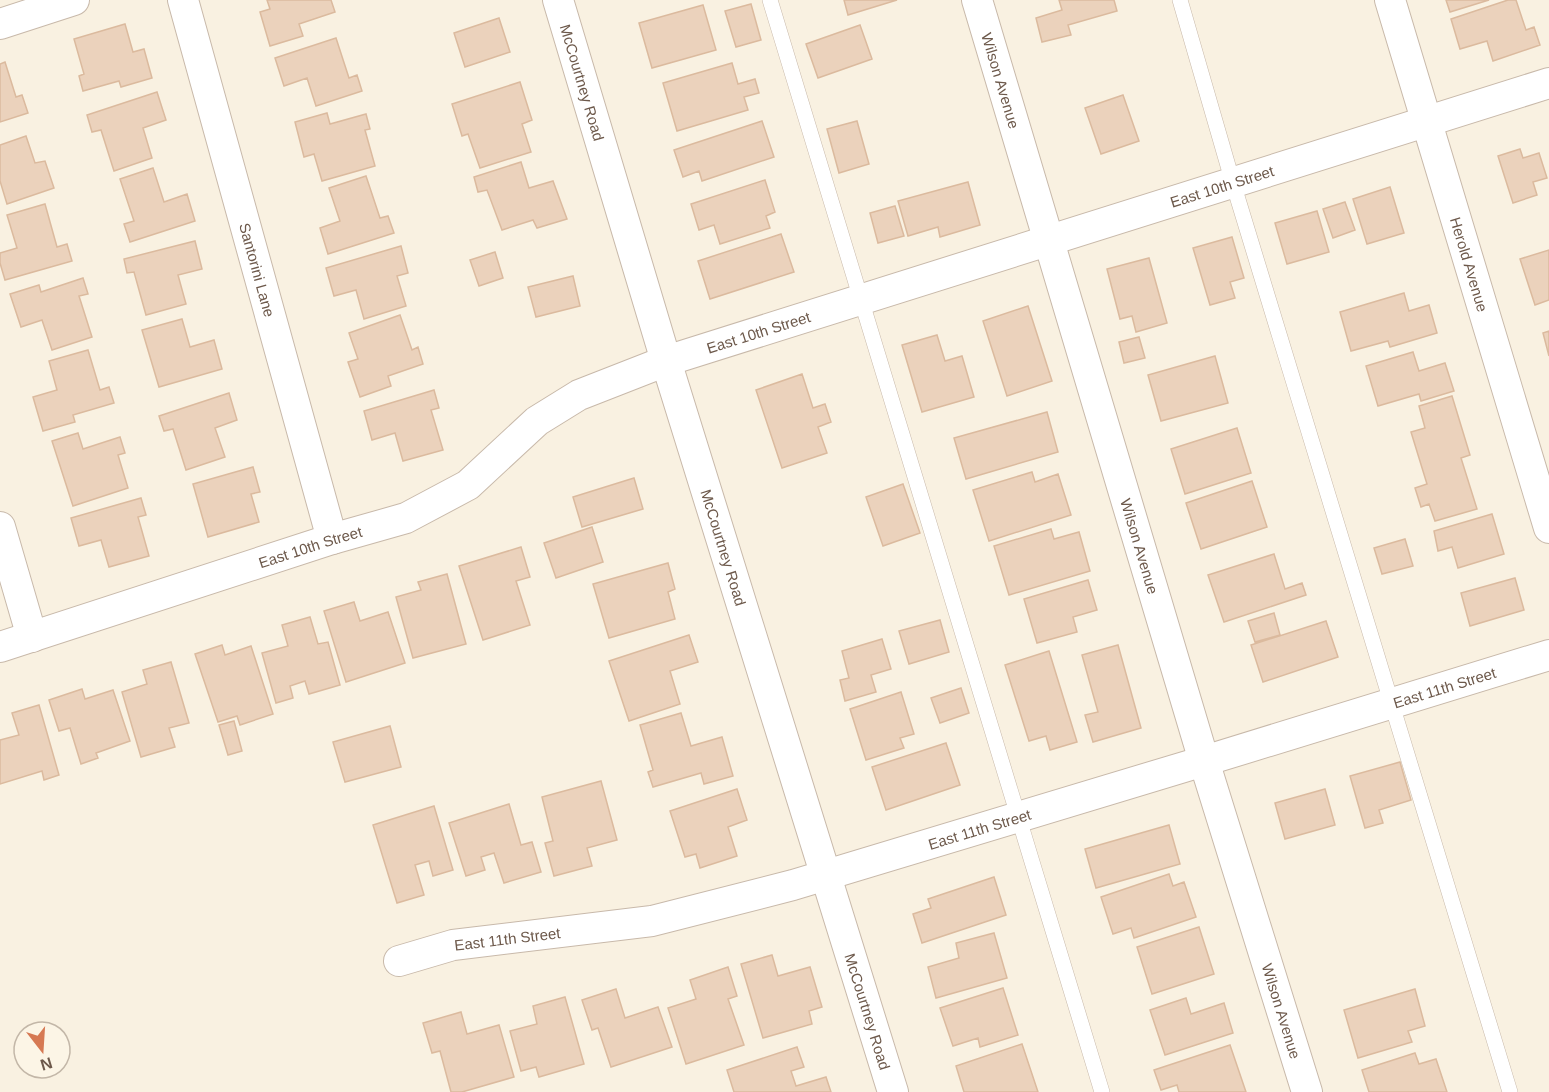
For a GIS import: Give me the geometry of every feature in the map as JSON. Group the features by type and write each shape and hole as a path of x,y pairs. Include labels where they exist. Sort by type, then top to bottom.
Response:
{"street":[{"path":"0,24 74,0"},
{"name":"Santorini Lane","path":"183,0 332,539"},
{"name":"McCourtney Road","path":"558,0 666,361 893,1092"},
{"name":"Wilson Avenue","path":"977,0 1204,761 1307,1092"},
{"name":"Herold Avenue","path":"1390,0 1549,528"},
{"name":"East 10th Street","path":"0,647 332,539 406,518 468,485 537,422 579,395 666,361 1549,83"},
{"path":"0,527 32,637"},
{"name":"East 11th Street","path":"399,961 453,945 652,921 781,888 1204,761 1549,654"}],"lane":[{"path":"770,0 1102,1092"},
{"path":"1180,0 1233,183 1510,1092"}],"building":[{"path":"267,0 331,0 335,12 299,24 303,36 270,46 260,12 270,9"},
{"path":"844,0 897,0 848,15"},
{"path":"1059,0 1114,0 1117,11 1068,25 1071,35 1042,42 1036,18 1062,10"},
{"path":"1446,0 1489,0 1450,12"},
{"path":"1508,0 1516,0 1526,30 1534,27 1540,45 1493,61 1487,41 1460,49 1451,19"},
{"path":"751,4 761,40 736,47 725,11"},
{"path":"703,5 716,50 652,68 639,23"},
{"path":"499,18 510,52 465,67 454,33"},
{"path":"125,24 133,52 144,49 152,78 121,87 119,81 83,91 79,76 84,74 74,39"},
{"path":"860,25 872,59 818,78 806,44"},
{"path":"336,38 349,78 357,75 362,91 316,106 307,78 284,86 275,58"},
{"path":"5,62 16,97 22,95 28,113 0,122 0,64"},
{"path":"732,63 738,84 755,79 759,93 744,97 748,110 677,131 663,83"},
{"path":"520,82 532,120 522,124 531,152 480,168 468,134 462,136 452,104"},
{"path":"157,92 166,120 143,128 152,158 114,171 101,130 92,132 87,115"},
{"path":"1123,95 1139,141 1101,154 1085,108"},
{"path":"327,113 330,124 366,114 370,129 365,130 375,166 322,181 314,154 304,157 295,122"},
{"path":"762,121 774,157 702,181 699,171 683,177 674,150"},
{"path":"857,121 869,164 839,173 827,129"},
{"path":"26,136 35,163 45,161 54,188 7,204 0,181 0,145"},
{"path":"1520,149 1523,158 1539,153 1547,178 1533,182 1537,195 1513,203 1498,156"},
{"path":"521,162 529,188 553,181 567,219 537,228 533,220 502,230 487,190 478,192 474,177"},
{"path":"153,168 164,202 187,194 195,221 130,242 124,224 134,221 120,179"},
{"path":"366,176 380,218 388,216 394,233 328,254 320,228 340,221 329,188"},
{"path":"765,180 775,212 766,216 770,228 720,244 714,225 699,230 691,204"},
{"path":"968,182 980,225 940,237 938,227 908,236 898,201"},
{"path":"1390,187 1404,233 1367,244 1353,199"},
{"path":"1345,202 1355,230 1333,238 1323,209"},
{"path":"45,204 57,247 67,244 72,261 5,280 0,263 0,253 17,248 7,215"},
{"path":"895,206 904,236 878,243 870,213"},
{"path":"1317,211 1329,252 1287,264 1275,223"},
{"path":"781,234 794,272 710,299 698,261"},
{"path":"1232,237 1244,278 1230,282 1235,298 1210,305 1193,248"},
{"path":"195,241 202,269 178,275 186,304 146,315 134,272 127,273 124,259"},
{"path":"401,246 408,273 397,276 406,306 364,319 356,290 334,296 326,268"},
{"path":"1549,250 1549,300 1535,305 1520,259"},
{"path":"495,252 503,278 479,286 470,260"},
{"path":"1149,258 1167,323 1136,332 1132,316 1120,319 1107,269"},
{"path":"573,276 580,306 536,317 528,287"},
{"path":"83,278 88,294 79,296 92,337 52,350 42,320 21,327 10,294 39,285 41,292"},
{"path":"1404,293 1409,311 1429,305 1437,333 1390,347 1388,341 1351,351 1340,312"},
{"path":"1028,306 1052,381 1007,396 983,321"},
{"path":"400,315 412,350 418,347 423,364 388,376 391,386 360,397 348,362 358,359 349,333"},
{"path":"182,319 190,347 214,340 222,369 159,387 142,330"},
{"path":"1549,331 1549,356 1543,333"},
{"path":"937,335 945,361 962,356 974,397 922,412 902,345"},
{"path":"1139,337 1145,358 1124,363 1119,342"},
{"path":"88,350 100,390 109,387 114,403 73,415 75,422 43,431 33,397 57,390 49,361"},
{"path":"1413,352 1419,371 1445,363 1454,391 1421,401 1419,394 1378,406 1366,366"},
{"path":"1215,356 1228,403 1161,421 1148,375"},
{"path":"802,374 813,408 825,404 831,422 818,427 827,453 782,468 756,390"},
{"path":"434,390 439,408 431,410 443,450 403,461 395,433 372,440 364,411"},
{"path":"229,393 237,420 215,428 225,457 186,470 173,429 164,431 159,416"},
{"path":"1452,396 1470,455 1461,458 1477,509 1435,521 1429,504 1421,507 1415,488 1427,484 1411,432 1425,428 1419,406"},
{"path":"1047,412 1058,452 966,479 954,438"},
{"path":"1237,428 1251,473 1185,494 1171,449"},
{"path":"78,433 83,449 120,437 125,453 118,455 128,488 73,506 52,441"},
{"path":"253,467 260,492 251,494 259,522 208,537 193,484"},
{"path":"1032,472 1035,482 1058,474 1071,515 989,541 973,490"},
{"path":"634,478 643,509 582,527 573,497"},
{"path":"1252,481 1267,527 1201,549 1186,503"},
{"path":"903,484 920,533 883,546 866,497"},
{"path":"141,498 146,515 138,517 149,556 109,567 101,540 79,546 71,518"},
{"path":"1492,514 1504,554 1458,568 1452,547 1438,551 1434,531"},
{"path":"592,527 603,562 556,578 544,543"},
{"path":"1051,529 1054,539 1079,532 1090,571 1009,595 994,546"},
{"path":"1405,539 1413,566 1382,574 1374,548"},
{"path":"521,547 530,577 516,581 530,625 483,640 459,566"},
{"path":"1274,554 1285,589 1302,583 1306,595 1224,622 1208,575"},
{"path":"668,563 675,589 668,592 675,619 609,638 593,584"},
{"path":"447,574 466,644 413,658 396,597 421,590 418,582"},
{"path":"1515,578 1524,610 1470,626 1461,593"},
{"path":"1088,580 1097,610 1073,617 1077,632 1037,643 1024,599"},
{"path":"354,602 360,621 388,612 405,663 346,682 324,611"},
{"path":"1274,613 1280,635 1255,642 1248,621"},
{"path":"310,617 318,644 328,642 340,685 309,694 305,681 290,686 293,698 276,703 262,653 288,646 282,625"},
{"path":"940,620 949,652 909,664 899,631"},
{"path":"1326,621 1338,657 1263,682 1251,645"},
{"path":"689,635 698,662 670,671 680,704 629,721 609,661"},
{"path":"882,639 891,669 871,675 876,692 845,701 840,680 849,678 842,651"},
{"path":"222,645 225,655 251,646 273,714 240,725 237,716 218,722 195,654"},
{"path":"1118,645 1141,728 1093,742 1085,715 1098,712 1082,655"},
{"path":"1049,651 1077,742 1050,750 1046,736 1029,741 1005,665"},
{"path":"171,662 189,723 169,728 175,747 141,757 122,692 147,684 143,670"},
{"path":"961,688 969,713 940,723 931,698"},
{"path":"82,689 85,699 113,690 130,741 96,753 98,758 81,764 70,728 59,731 49,700"},
{"path":"901,692 914,734 900,738 904,748 866,760 850,709"},
{"path":"39,705 59,775 44,780 42,771 0,784 0,740 19,735 12,713"},
{"path":"681,713 691,746 722,737 733,776 704,784 701,773 653,787 648,772 653,770 640,725"},
{"path":"234,721 242,751 228,755 219,725"},
{"path":"390,726 401,767 345,782 333,742"},
{"path":"946,743 960,785 886,810 872,767"},
{"path":"1400,762 1411,800 1379,810 1383,823 1365,828 1350,776"},
{"path":"601,781 617,840 587,848 592,866 554,876 545,843 553,841 542,797"},
{"path":"737,789 747,820 728,827 737,856 700,868 696,854 685,857 670,811"},
{"path":"1325,789 1335,825 1285,839 1275,803"},
{"path":"509,804 521,845 532,842 541,872 504,883 494,853 481,857 485,870 466,876 449,823"},
{"path":"434,806 453,870 433,876 429,861 415,865 424,895 397,903 373,825"},
{"path":"1169,825 1180,864 1096,888 1085,849"},
{"path":"1169,874 1173,886 1184,882 1196,917 1134,938 1131,928 1113,934 1101,897"},
{"path":"994,877 1006,915 922,943 913,914 931,908 928,899"},
{"path":"1199,927 1214,974 1152,994 1137,947"},
{"path":"994,933 1007,978 936,998 928,967 959,958 956,943"},
{"path":"772,955 778,976 810,967 822,1007 809,1011 812,1024 763,1038 741,964"},
{"path":"728,967 737,996 728,999 744,1045 686,1064 668,1008 696,999 690,980"},
{"path":"1003,988 1018,1035 980,1047 978,1038 953,1046 940,1008"},
{"path":"616,989 625,1018 658,1007 672,1047 611,1067 598,1028 592,1030 582,1000"},
{"path":"1415,989 1425,1026 1408,1031 1412,1042 1358,1058 1344,1010"},
{"path":"565,997 584,1064 539,1077 536,1067 521,1071 510,1031 537,1024 533,1006"},
{"path":"1186,998 1191,1014 1224,1003 1233,1033 1165,1055 1150,1010"},
{"path":"461,1012 467,1034 499,1025 514,1077 462,1092 451,1092 440,1051 432,1053 423,1023"},
{"path":"1022,1044 1038,1092 964,1092 956,1066"},
{"path":"1230,1045 1246,1092 1179,1092 1177,1085 1161,1090 1154,1070"},
{"path":"797,1047 804,1067 791,1071 796,1086 826,1077 831,1092 734,1092 727,1070"},
{"path":"1415,1053 1419,1064 1436,1059 1447,1092 1369,1092 1362,1070"}]}
